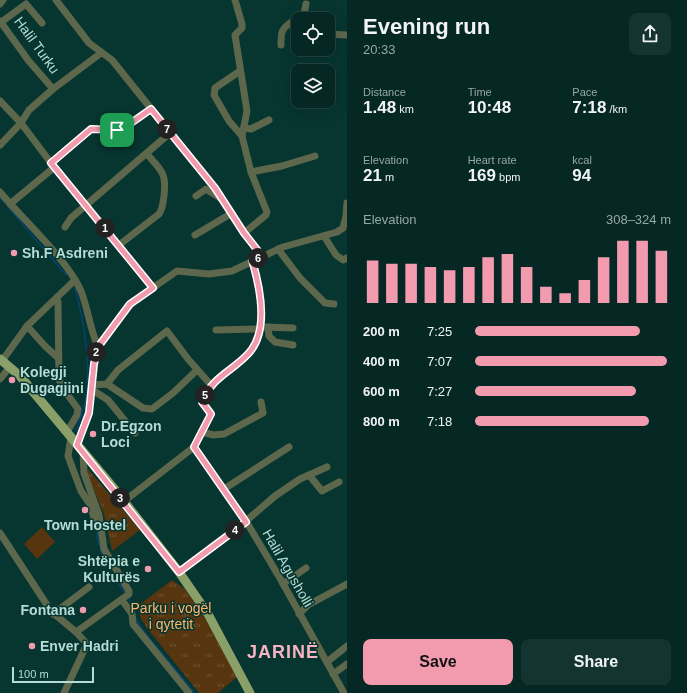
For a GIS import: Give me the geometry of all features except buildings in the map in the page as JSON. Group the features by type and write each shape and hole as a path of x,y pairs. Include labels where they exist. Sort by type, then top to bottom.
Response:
{"main road":[{"path":"1,360 20,376 179,572 208,614 250,693"}],"street":[{"path":"0,4 3,0"},
{"path":"56,0 89,43 112,60 222,198 244,233 262,256"},
{"path":"235,0 242,24 242,28 235,35 247,111 242,136"},
{"name":"Halil Turku","path":"42,23 26,4 0,22 28,60 54,89"},
{"path":"305,12 306,4"},
{"path":"281,45 283,31 291,23"},
{"path":"335,34 347,35"},
{"path":"0,145 21,123 29,110 101,53"},
{"path":"240,71 215,88 213,91 230,121 242,136 251,172 267,212 266,215 244,233"},
{"path":"0,101 21,123 51,167 86,205 153,288"},
{"path":"10,204 91,129 117,130 124,128 151,109"},
{"path":"244,128 251,129 269,120"},
{"path":"65,227 71,218 170,134"},
{"path":"119,245 160,214 163,209 166,180 164,174 147,154"},
{"path":"251,172 282,166 315,156"},
{"path":"196,196 206,189 222,198"},
{"path":"0,192 49,246 75,280 81,292 98,347"},
{"path":"96,526 91,506 81,491 68,456 89,413 94,364 98,347 130,304 177,271 209,274 232,271 252,260 278,249 324,236 343,228 347,216 347,202"},
{"path":"195,235 232,213"},
{"path":"324,236 336,255 343,260 347,258"},
{"path":"278,249 300,278 325,304 334,304"},
{"path":"123,502 194,447 211,414 202,402 211,385 249,353 256,341 259,328 262,296 252,260"},
{"path":"1,360 27,326 75,280"},
{"path":"58,302 59,379 62,387 78,409 74,442 98,515 104,549 129,591 125,597 76,632"},
{"path":"27,326 57,357"},
{"path":"268,327 269,336 274,342 293,345"},
{"path":"216,330 268,327 293,328"},
{"path":"92,387 107,384 118,370 167,331 211,385"},
{"path":"0,379 10,367"},
{"path":"107,384 143,408 152,409 173,393 198,370"},
{"path":"92,387 108,400 135,433"},
{"path":"202,432 224,434 263,413 261,402"},
{"name":"Halil Agusholli","path":"194,447 246,522 283,584 344,693"},
{"path":"224,489 289,447"},
{"path":"179,572 246,522 275,496 309,475 327,467"},
{"path":"309,475 322,491 338,482"},
{"path":"0,533 47,605"},
{"path":"283,584 306,568"},
{"path":"299,614 308,605 347,584"},
{"path":"64,693 87,644 76,632 53,613 89,587"},
{"path":"125,597 132,614 133,624 189,693"},
{"path":"326,662 347,646"},
{"path":"333,674 347,664"}],"green space":[{"path":"88,469 140,530 112,551 104,514 88,475"},
{"path":"42,527 55,542 37,559 24,544"},
{"name":"Parku i vogël i qytetit","path":"172,580 185,589 206,620 237,677 218,693 199,693 147,628 140,617 139,605"}],"waterway":[{"path":"0,198 4,202"},
{"path":"8,207 66,275"},
{"path":"75,288 84,331 88,379 87,394 76,431"},
{"path":"97,528 97,537 102,555 112,574 126,594"},
{"path":"128,597 134,608 135,614"},
{"path":"135,617 144,632 195,693"}],"place":[{"name":"Sh.F Asdreni","path":"14,253"},
{"name":"Kolegji Dugagjini","path":"12,380"},
{"name":"Dr.Egzon Loci","path":"93,434"},
{"name":"Town Hostel","path":"85,510"},
{"name":"Shtëpia e Kulturës","path":"148,569"},
{"name":"Fontana","path":"83,610"},
{"name":"Enver Hadri","path":"32,646"}],"district":[{"name":"JARINË","path":"283,652"}],"route":[{"path":"151,109 215,188 244,233 262,256 252,260 262,296 262,315 256,341 249,353 213,383 207,392 202,402 211,414 194,447 246,522 179,572 123,502 116,491 77,445 89,413 94,364 98,347 130,304 153,288 51,163 91,129 103,128 117,130 124,128 151,109"}]}
